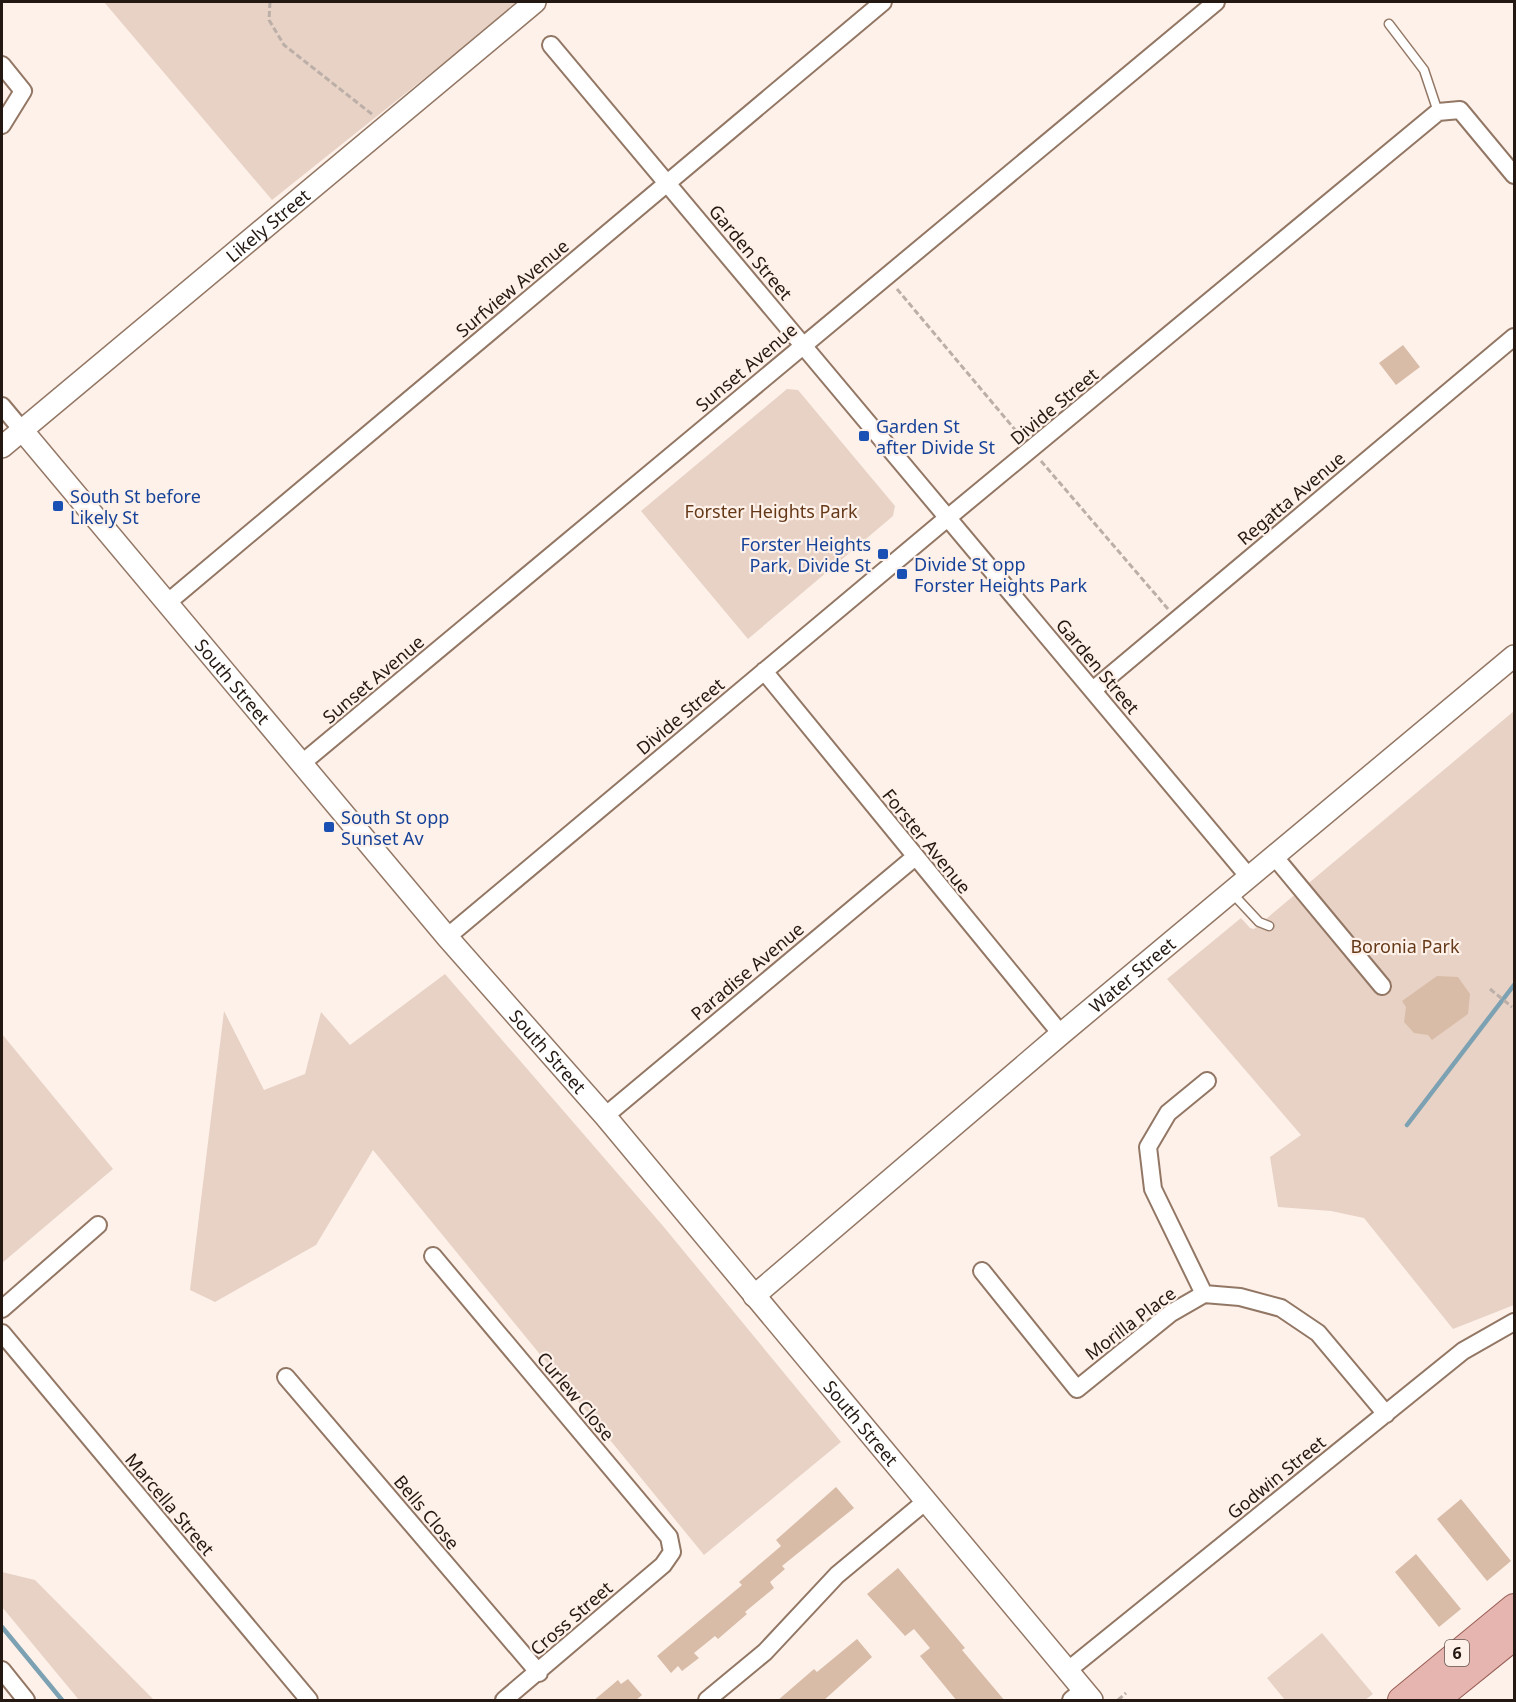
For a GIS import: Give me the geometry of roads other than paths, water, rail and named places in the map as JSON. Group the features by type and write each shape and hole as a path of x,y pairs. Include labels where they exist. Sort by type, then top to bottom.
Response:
{"main road":[{"name":"6","path":"1401,1701 1515,1607"},
{"name":"6","path":"1436,1701 1515,1637"}],"street":[{"name":"Likely Street","path":"2,447 535,2"},
{"name":"Surfview Avenue","path":"167,603 883,2"},
{"name":"Sunset Avenue","path":"302,764 1216,2"},
{"name":"Garden Street","path":"551,45 1249,877"},
{"path":"2,65 23,91 2,125"},
{"path":"1438,112 1460,110 1515,175"},
{"name":"Divide Street","path":"447,937 1438,112"},
{"name":"Regatta Avenue","path":"1093,690 1515,337"},
{"name":"South Street","path":"2,406 447,937 604,1116 1067,1671 1082,1697"},
{"name":"Water Street","path":"754,1296 1060,1034 1515,656"},
{"name":"Forster Avenue","path":"764,671 1060,1034"},
{"path":"1274,856 1382,987"},
{"name":"Paradise Avenue","path":"604,1116 915,857"},
{"path":"1204,1294 1153,1189 1148,1147 1168,1113 1207,1081"},
{"path":"2,1309 98,1225"},
{"name":"Curlew Close","path":"433,1256 669,1537 672,1552 663,1565"},
{"name":"Morilla Place","path":"982,1271 1077,1389 1171,1313 1204,1294 1240,1297 1281,1308 1318,1334 1386,1414"},
{"name":"Godwin Street","path":"1067,1671 1463,1350 1515,1322"},
{"name":"Marcella Street","path":"2,1333 309,1701"},
{"name":"Bells Close","path":"286,1377 539,1672"},
{"path":"706,1701 765,1652 837,1575 926,1501"},
{"name":"Cross Street","path":"504,1701 663,1565"},
{"path":"2,1670 26,1701"}],"lane":[{"path":"1389,24 1424,70 1438,112"},
{"path":"1231,892 1259,922 1269,926"}],"waterway":[{"path":"1407,1125 1514,985"},
{"path":"2,1627 62,1700"}],"place":[{"name":"Garden St after Divide St","path":"864,436"},
{"name":"South St before Likely St","path":"58,506"},
{"name":"Forster Heights Park, Divide St","path":"883,554"},
{"name":"Divide St opp Forster Heights Park","path":"902,574"},
{"name":"South St opp Sunset Av","path":"329,827"}],"park label":[{"name":"Forster Heights Park","path":"771,511"},
{"name":"Boronia Park","path":"1405,946"}]}
